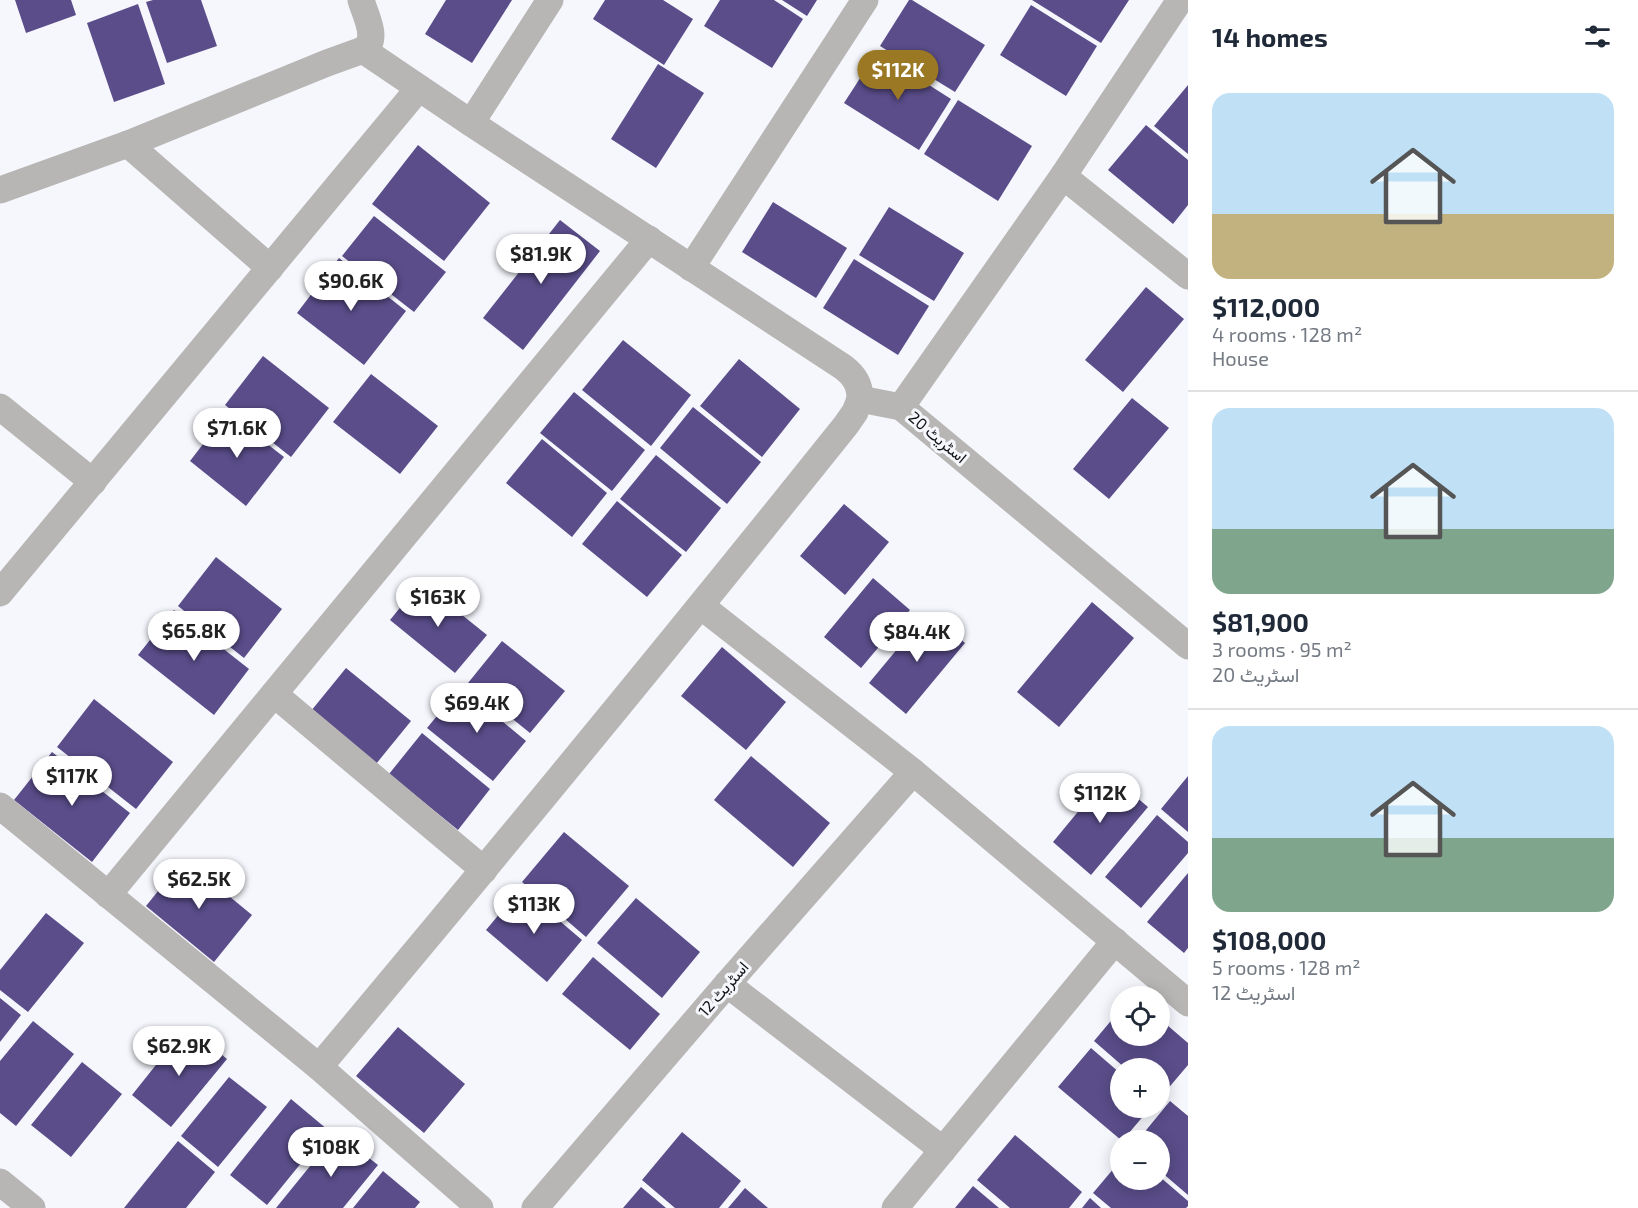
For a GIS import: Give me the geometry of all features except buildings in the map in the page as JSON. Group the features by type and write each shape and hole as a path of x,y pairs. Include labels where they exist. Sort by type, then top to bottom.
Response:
{"street":[{"path":"0,190 128,144 363,50 368,47 372,36 360,0"},
{"path":"471,123 550,0"},
{"path":"691,268 865,0"},
{"path":"901,407 1064,176 1180,0"},
{"path":"319,1066 701,606 846,425 860,399 857,381 851,373 363,50"},
{"path":"0,593 419,88"},
{"path":"128,144 270,268"},
{"path":"1064,176 1188,276"},
{"path":"108,895 649,239"},
{"name":"اسٹریٹ 20","path":"860,399 901,407 1188,646"},
{"path":"0,407 93,482"},
{"path":"701,606 913,772 1188,1003"},
{"path":"274,694 484,870"},
{"name":"اسٹریٹ 12","path":"535,1208 913,772"},
{"path":"0,806 319,1066 480,1208"},
{"path":"895,1208 1115,941"},
{"path":"727,984 943,1150"},
{"path":"0,1182 32,1208"}]}
